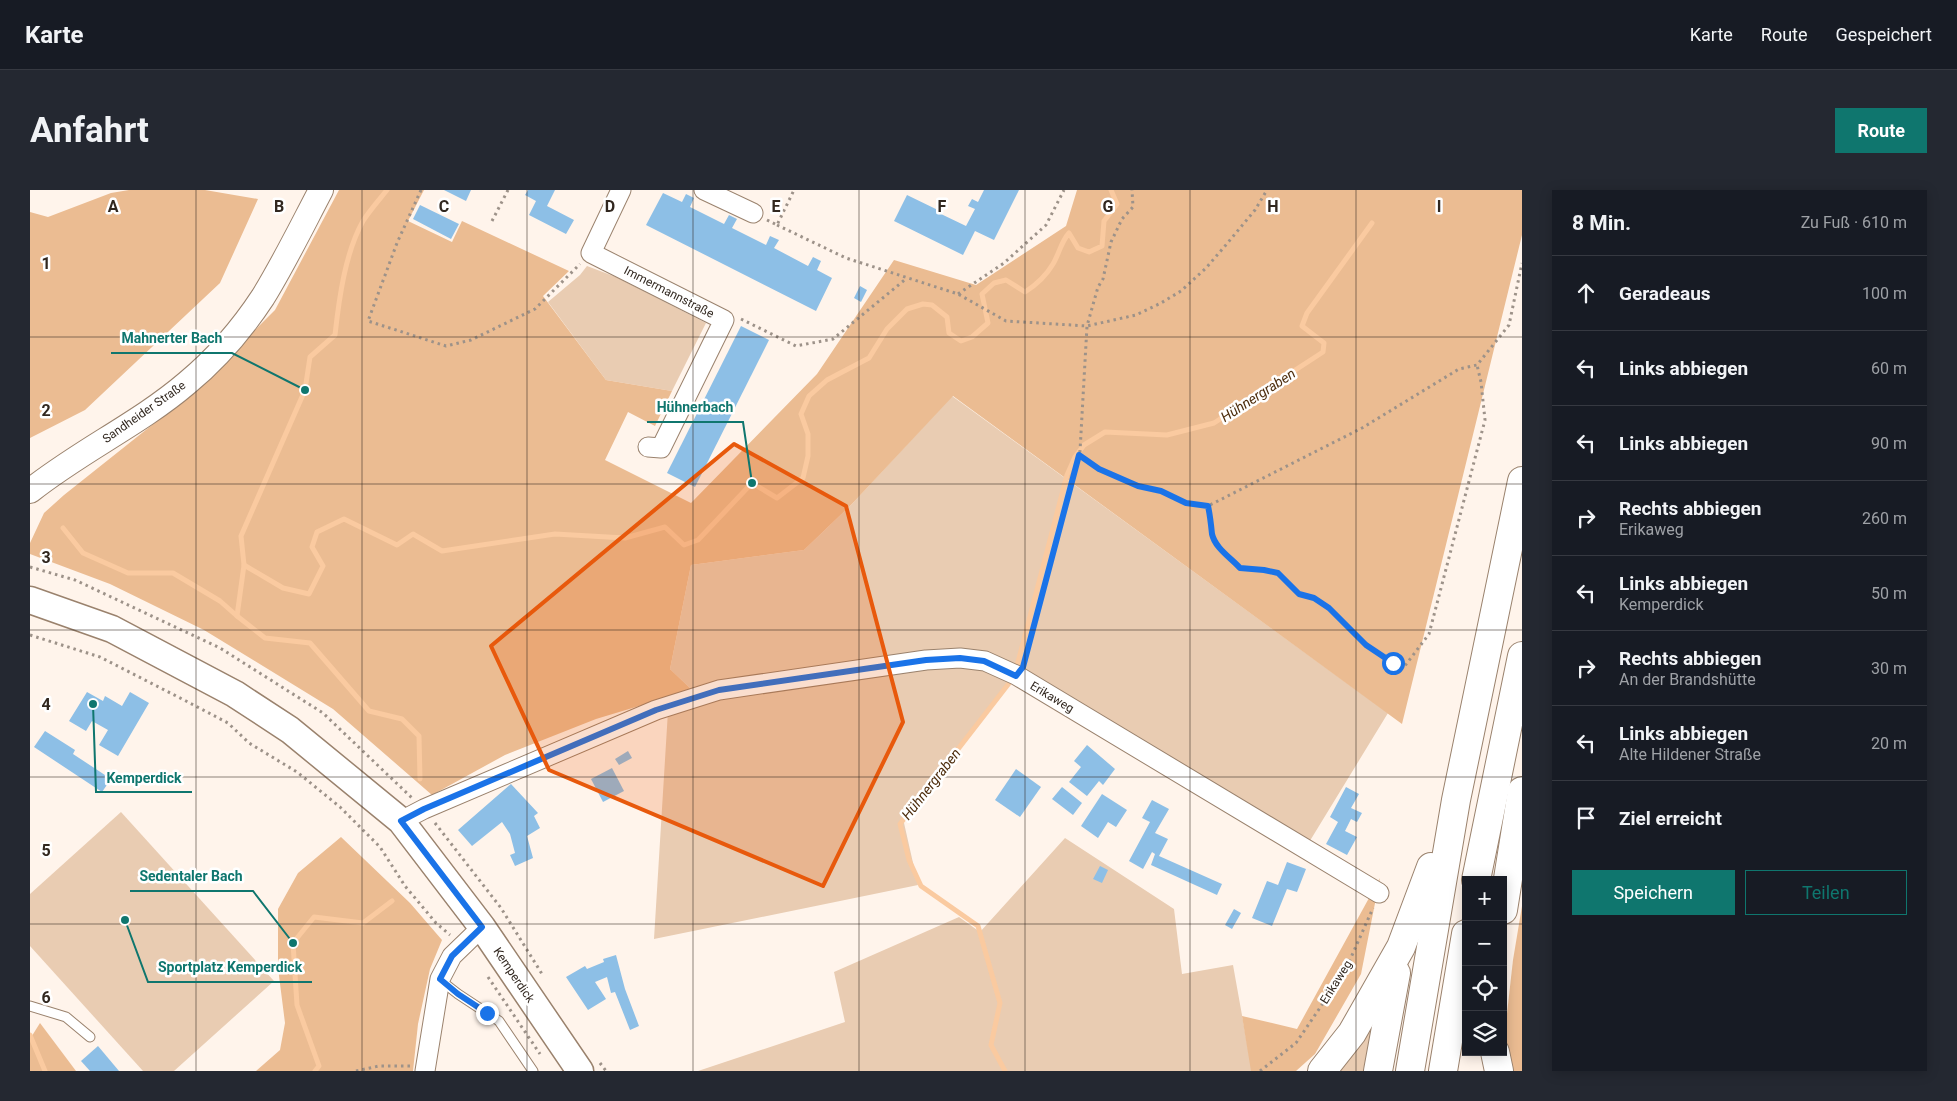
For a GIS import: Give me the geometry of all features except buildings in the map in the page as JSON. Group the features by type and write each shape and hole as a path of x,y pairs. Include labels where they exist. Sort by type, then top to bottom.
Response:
{"highway":[{"path":"1410,1071 1456,800 1522,481"},
{"path":"1477,876 1522,656"},
{"path":"1507,885 1522,791"},
{"path":"1322,1071 1352,1033 1401,947 1456,800"},
{"path":"1378,1071 1401,947"},
{"path":"1442,1071 1462,957"},
{"path":"1478,1071 1480,1056"},
{"path":"1496,1056 1499,1071"}],"main road":[{"name":"Kemperdick","path":"30,600 112,629 235,694 290,730 401,821 482,927 580,1071"}],"street":[{"name":"Sandheider Straße","path":"30,491 155,407 187,383 218,354 262,297 320,190"},
{"path":"591,253 621,190"},
{"path":"704,190 753,213"},
{"name":"Immermannstraße","path":"591,253 724,320 661,448 648,447"},
{"name":"Erikaweg","path":"401,821 424,809 656,710 719,690 926,660 960,658 984,661 1016,676 1379,894"},
{"path":"425,1069 440,979 452,956 482,927"}],"lane":[{"path":"440,979 458,994 499,1021 533,1071"},
{"path":"30,1006 66,1017 90,1037"}],"path":[{"path":"421,190 397,243 368,321 446,346 471,340 535,309 591,253"},
{"path":"492,222 508,190"},
{"path":"777,225 794,190"},
{"path":"958,294 1004,263 1046,225 1064,190"},
{"path":"1016,676 1023,667 1079,455 1087,326 1098,287 1103,279 1111,242 1122,219 1133,207 1132,190"},
{"path":"753,213 846,258 958,294 1006,321 1087,326 1136,315 1181,291 1206,268 1225,246 1254,210 1267,190"},
{"path":"1079,455 1099,469 1138,486 1167,493 1186,503 1208,506 1362,428 1459,369 1477,365 1509,325 1522,263"},
{"path":"724,320 737,318 796,346 833,339 908,278"},
{"path":"1208,506 1212,522 1212,535 1216,544 1240,568 1278,573 1299,594 1314,598 1329,608 1366,645 1393,663 1404,667 1429,634 1484,420 1481,382 1477,365"},
{"path":"30,635 100,657 186,700 228,723 249,744 297,772 340,807 380,846 405,886 436,923 463,946"},
{"name":"Erikaweg","path":"1260,1071 1296,1043 1345,971 1379,894"},
{"path":"487,975 542,1056"},
{"path":"356,1071 379,1066 425,1069"}],"highlighted area":[{"path":"734,444 846,506 903,722 823,886 549,770 491,646"}],"shaded area":[{"path":"129,190 205,190 258,199 220,283 85,410 30,438 30,212 48,217 111,193"},
{"path":"339,190 424,190 408,221 452,242 462,221 569,271 543,296 606,380 672,391 655,426 628,412 605,460 691,503 817,374 894,260 976,285 1066,226 1077,190 1522,190 1522,235 1402,724 953,396 852,504 804,550 691,565 670,669 692,690 596,719 505,755 432,795 333,709 204,630 110,584 30,554 30,543 44,513 191,394 275,310"},
{"path":"587,266 616,277 706,323 672,391 606,380 548,302 580,275"},
{"path":"952,396 1388,713 1308,844 995,657 965,649 842,663 692,690 670,669 691,565 804,550 852,504"},
{"path":"960,662 1013,680 902,814 918,885 654,939 668,711 738,693"},
{"path":"121,812 274,981 174,1071 143,1071 30,946 30,894"},
{"path":"341,837 410,903 442,940 430,969 418,1024 413,1071 256,1071 280,1050 285,1023 278,968 278,909 298,873"},
{"path":"1065,838 1174,909 1182,974 1233,965 1252,1071 698,1071 845,1022 834,972 959,917 980,932"},
{"path":"1380,878 1361,974 1315,1054 1296,1071 1251,1071 1242,1016 1297,1029"},
{"path":"1522,906 1522,1071 1506,1071 1502,1058 1502,1056 1507,1056 1507,1013"},
{"path":"1375,1011 1363,1071 1333,1071"},
{"path":"40,1023 76,1071 30,1071 30,1039"}],"waterway":[{"path":"244,565 241,536 305,390 310,357 335,335 347,262 357,234 363,221 387,190"},
{"path":"237,616 244,565 283,588 309,594 323,566 312,547 317,532 344,519 397,545 413,534 442,551 555,534 625,538 665,527 684,545 698,540 752,483 777,498 803,478 808,456 808,434 801,414 809,396 827,380 869,358 887,329 907,309 923,304 932,305 947,317 949,333 961,341 972,337 988,323 982,294 994,283 1006,280 1025,292 1037,283 1053,264 1069,233 1078,248 1089,252 1102,246 1104,221 1117,204 1111,190"},
{"name":"Hühnergraben","path":"1017,666 1067,475 1075,457 1084,445 1105,432 1167,435 1214,423 1323,352 1324,343 1302,326 1307,313 1372,223"},
{"path":"63,528 83,553 128,573 173,573 220,601 265,638 310,643 369,711 402,719 419,736 420,779"},
{"name":"Hühnergraben","path":"1005,1071 991,1045 1000,1003 978,926 921,886 909,860 900,824 1010,682"},
{"path":"315,1071 319,1066 297,1005 293,943 314,917 363,923 392,901"},
{"path":"30,1035 45,1071"}],"place":[{"name":"Mahnerter Bach","path":"305,390"},
{"name":"Hühnerbach","path":"752,483"},
{"name":"Kemperdick","path":"93,704"},
{"name":"Sportplatz Kemperdick","path":"125,920"},
{"name":"Sedentaler Bach","path":"293,943"}],"route":[{"path":"487,1013 458,994 440,979 452,956 482,927 401,821 424,809 656,710 719,690 926,660 960,658 984,661 1016,676 1023,667 1079,455 1112,476 1138,486 1161,491 1186,503 1208,506 1212,522 1212,535 1216,544 1240,568 1278,573 1299,594 1314,598 1329,608 1366,645 1393,663"}]}
